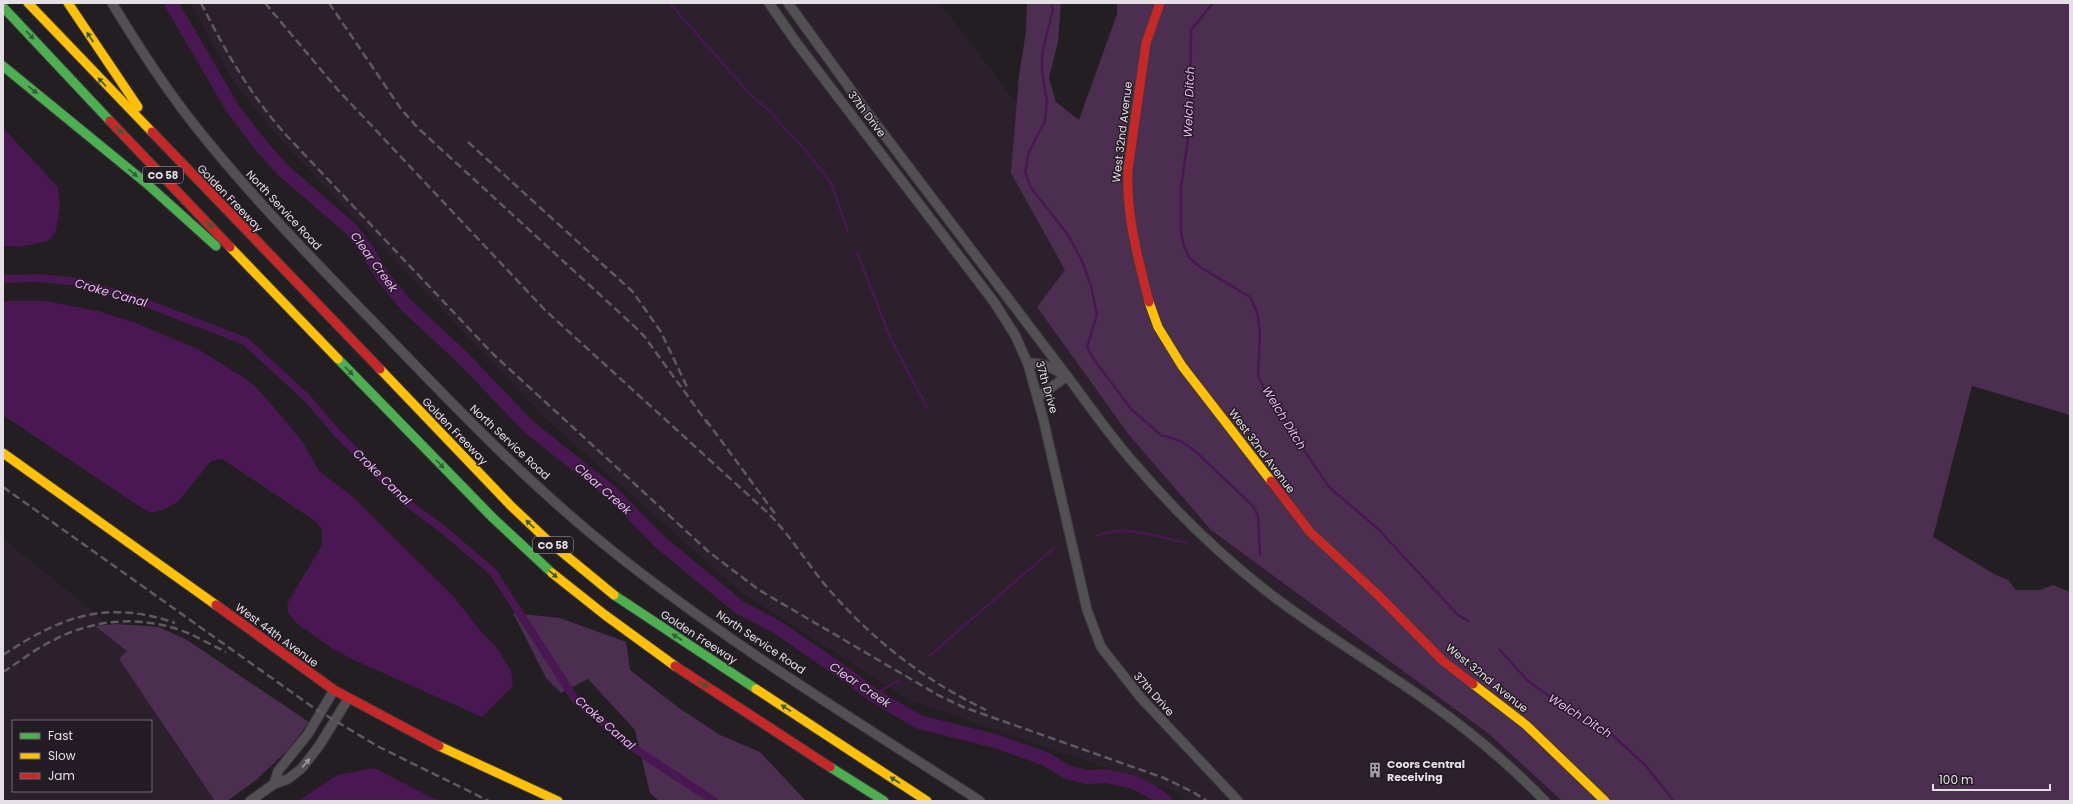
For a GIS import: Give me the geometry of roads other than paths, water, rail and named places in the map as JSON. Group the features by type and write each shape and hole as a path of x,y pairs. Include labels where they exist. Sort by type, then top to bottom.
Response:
{"main road":[{"name":"Golden Freeway","path":"28,3 511,506 581,569 612,594 927,801"},
{"path":"68,3 141,110 236,221"},
{"name":"West 32nd Avenue","path":"1160,3 1146,43 1142,66 1128,170 1128,197 1131,231 1150,308 1168,346 1310,532 1378,595 1443,661 1526,725 1605,801"},
{"name":"CO 58","path":"3,7 322,343 495,521 565,584 606,617 656,652 884,801"},
{"path":"3,66 146,183 322,343"},
{"name":"West 44th Avenue","path":"3,453 348,699 417,736 558,801"}],"street":[{"name":"North Service Road","path":"112,3 166,86 229,167 371,320 516,466 608,547 687,607 748,650 980,801"},
{"name":"37th Drive","path":"769,3 796,42 994,302 1017,340 1028,363 1038,398 1086,610 1101,647 1141,698 1238,801"},
{"path":"788,3 867,112 1133,463 1174,507 1226,557 1269,593 1338,642 1427,701 1487,746 1545,801"},
{"path":"1028,363 1049,366 1067,376"},
{"path":"1038,398 1067,376"},
{"path":"274,784 278,771 308,734 334,690"},
{"path":"250,801 274,784 288,779 302,768 319,746 348,699"}],"waterway":[{"name":"Clear Creek","path":"171,3 233,109 263,148 284,171 351,229 367,250 383,277 407,306 461,356 529,427 612,493 660,542 739,607 777,627 873,695 919,722 995,741 1046,759 1067,772 1087,777 1106,776 1133,782 1151,791 1165,801"},
{"path":"1051,3 1053,9 1042,54 1042,70 1047,102 1045,121 1029,152 1025,172 1031,188 1068,235 1082,261 1091,286 1097,315 1087,347 1095,361 1131,409 1161,435 1181,441 1196,452 1253,506 1258,516 1260,555"},
{"name":"Welch Ditch","path":"1213,3 1191,30 1190,124 1181,188 1181,232 1184,247 1189,257 1200,267 1250,297 1257,312 1260,333 1258,376 1271,401 1329,487 1377,528 1458,615 1468,621"},
{"path":"671,5 749,93 767,109 807,152 831,183 848,232"},
{"path":"857,252 891,340 927,407"},
{"name":"Croke Canal","path":"3,279 41,278 78,282 135,299 245,341 307,398 336,432 402,499 445,531 493,572 575,699 635,749 714,801"},
{"path":"1097,536 1118,531 1130,531 1186,543"},
{"path":"929,656 1053,549"},
{"name":"Welch Ditch","path":"1500,650 1527,680 1566,709 1609,732 1645,765 1674,801"},
{"path":"873,695 900,680"}],"railway":[{"path":"201,3 250,89 287,136 493,354 709,552 759,590 938,695 963,707 1164,778 1193,792 1207,801"},
{"path":"265,3 338,90 545,310 768,513 784,530 826,586 861,624 920,672 986,710"},
{"path":"329,3 401,109 418,128 644,336 708,424"},
{"path":"468,142 633,292 661,332 688,389"},
{"path":"706,420 776,515"},
{"path":"3,487 314,708 379,747 489,801"},
{"path":"3,655 44,631 64,622 84,616 105,613 127,613 150,616 175,623"},
{"path":"3,672 39,648 68,633 102,624 119,622 154,623 171,627 188,633 226,652"}],"place":[{"name":"Coors Central Receiving","path":"1375,770"}]}
